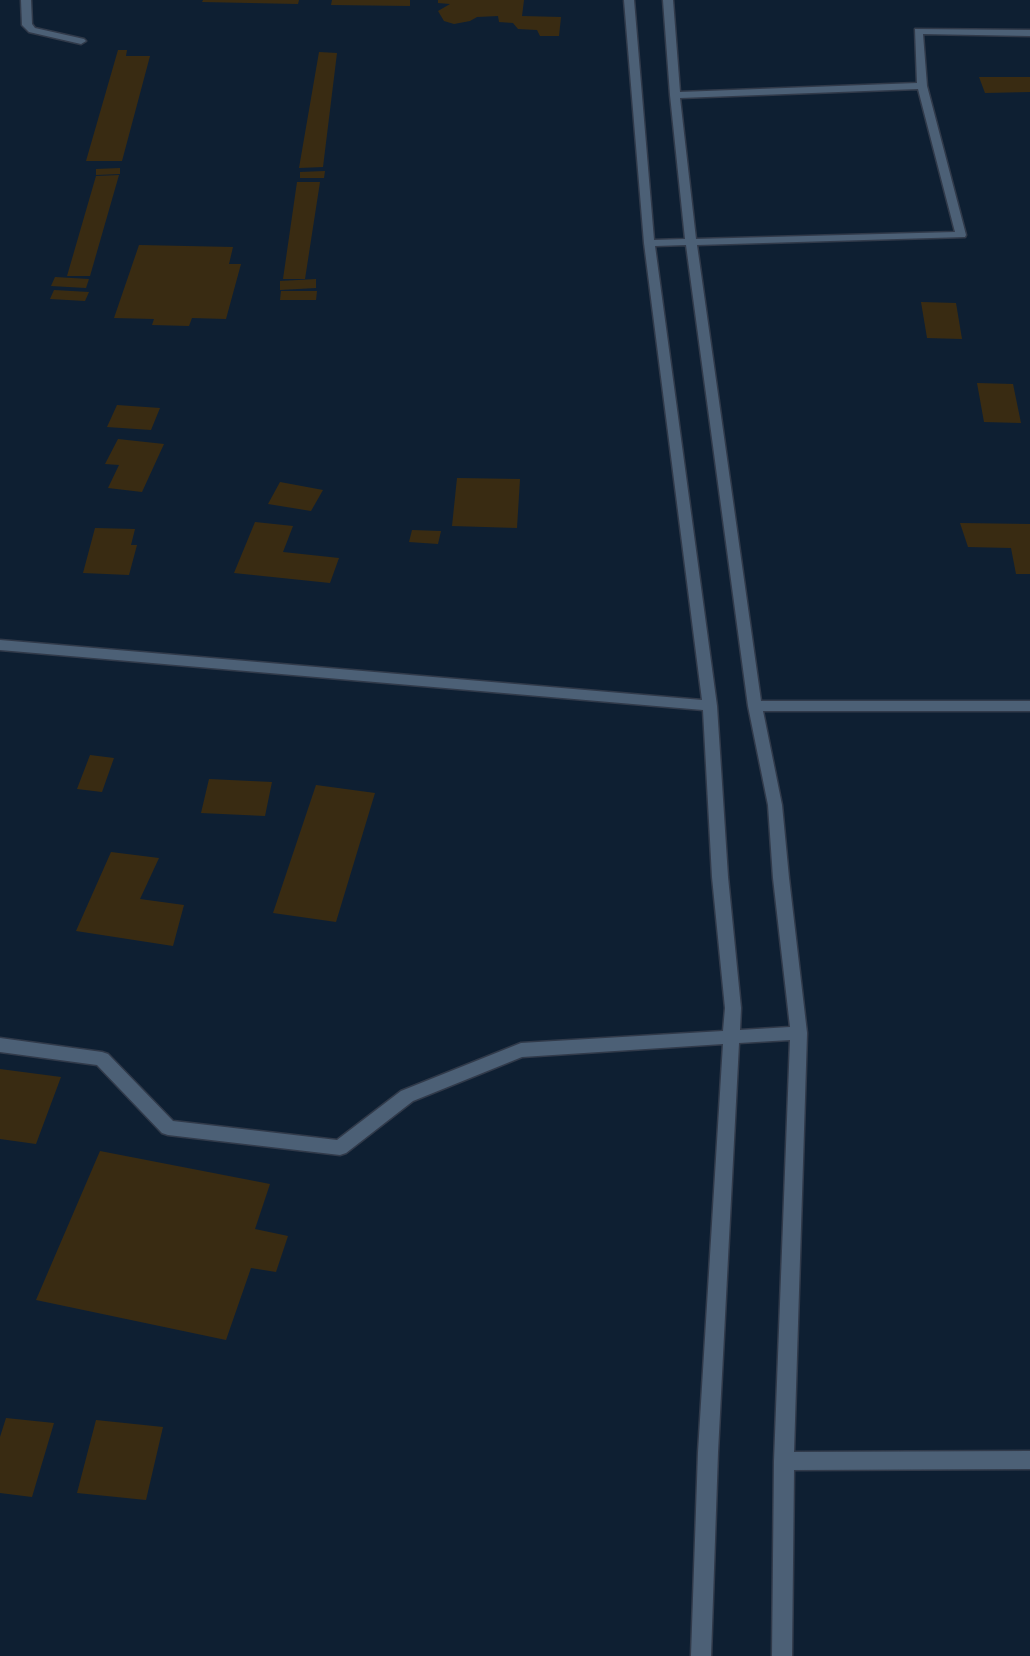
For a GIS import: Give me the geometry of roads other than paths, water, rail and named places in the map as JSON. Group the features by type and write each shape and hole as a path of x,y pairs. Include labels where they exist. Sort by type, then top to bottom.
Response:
{"street":[{"path":"26,0 28,25 32,30 81,41"},
{"path":"629,0 649,243 710,706 720,877 732,1008 708,1452 701,1656"},
{"path":"668,0 675,94 691,243 755,706 775,805 780,878 799,1033 784,1461 782,1656"},
{"path":"649,243 961,235 922,86 918,31 1030,33"},
{"path":"675,94 922,86"},
{"path":"0,646 710,706"},
{"path":"755,706 1030,706"},
{"path":"0,1045 102,1058 168,1128 340,1148 407,1096 521,1050 799,1033"},
{"path":"784,1461 1030,1460"}]}
